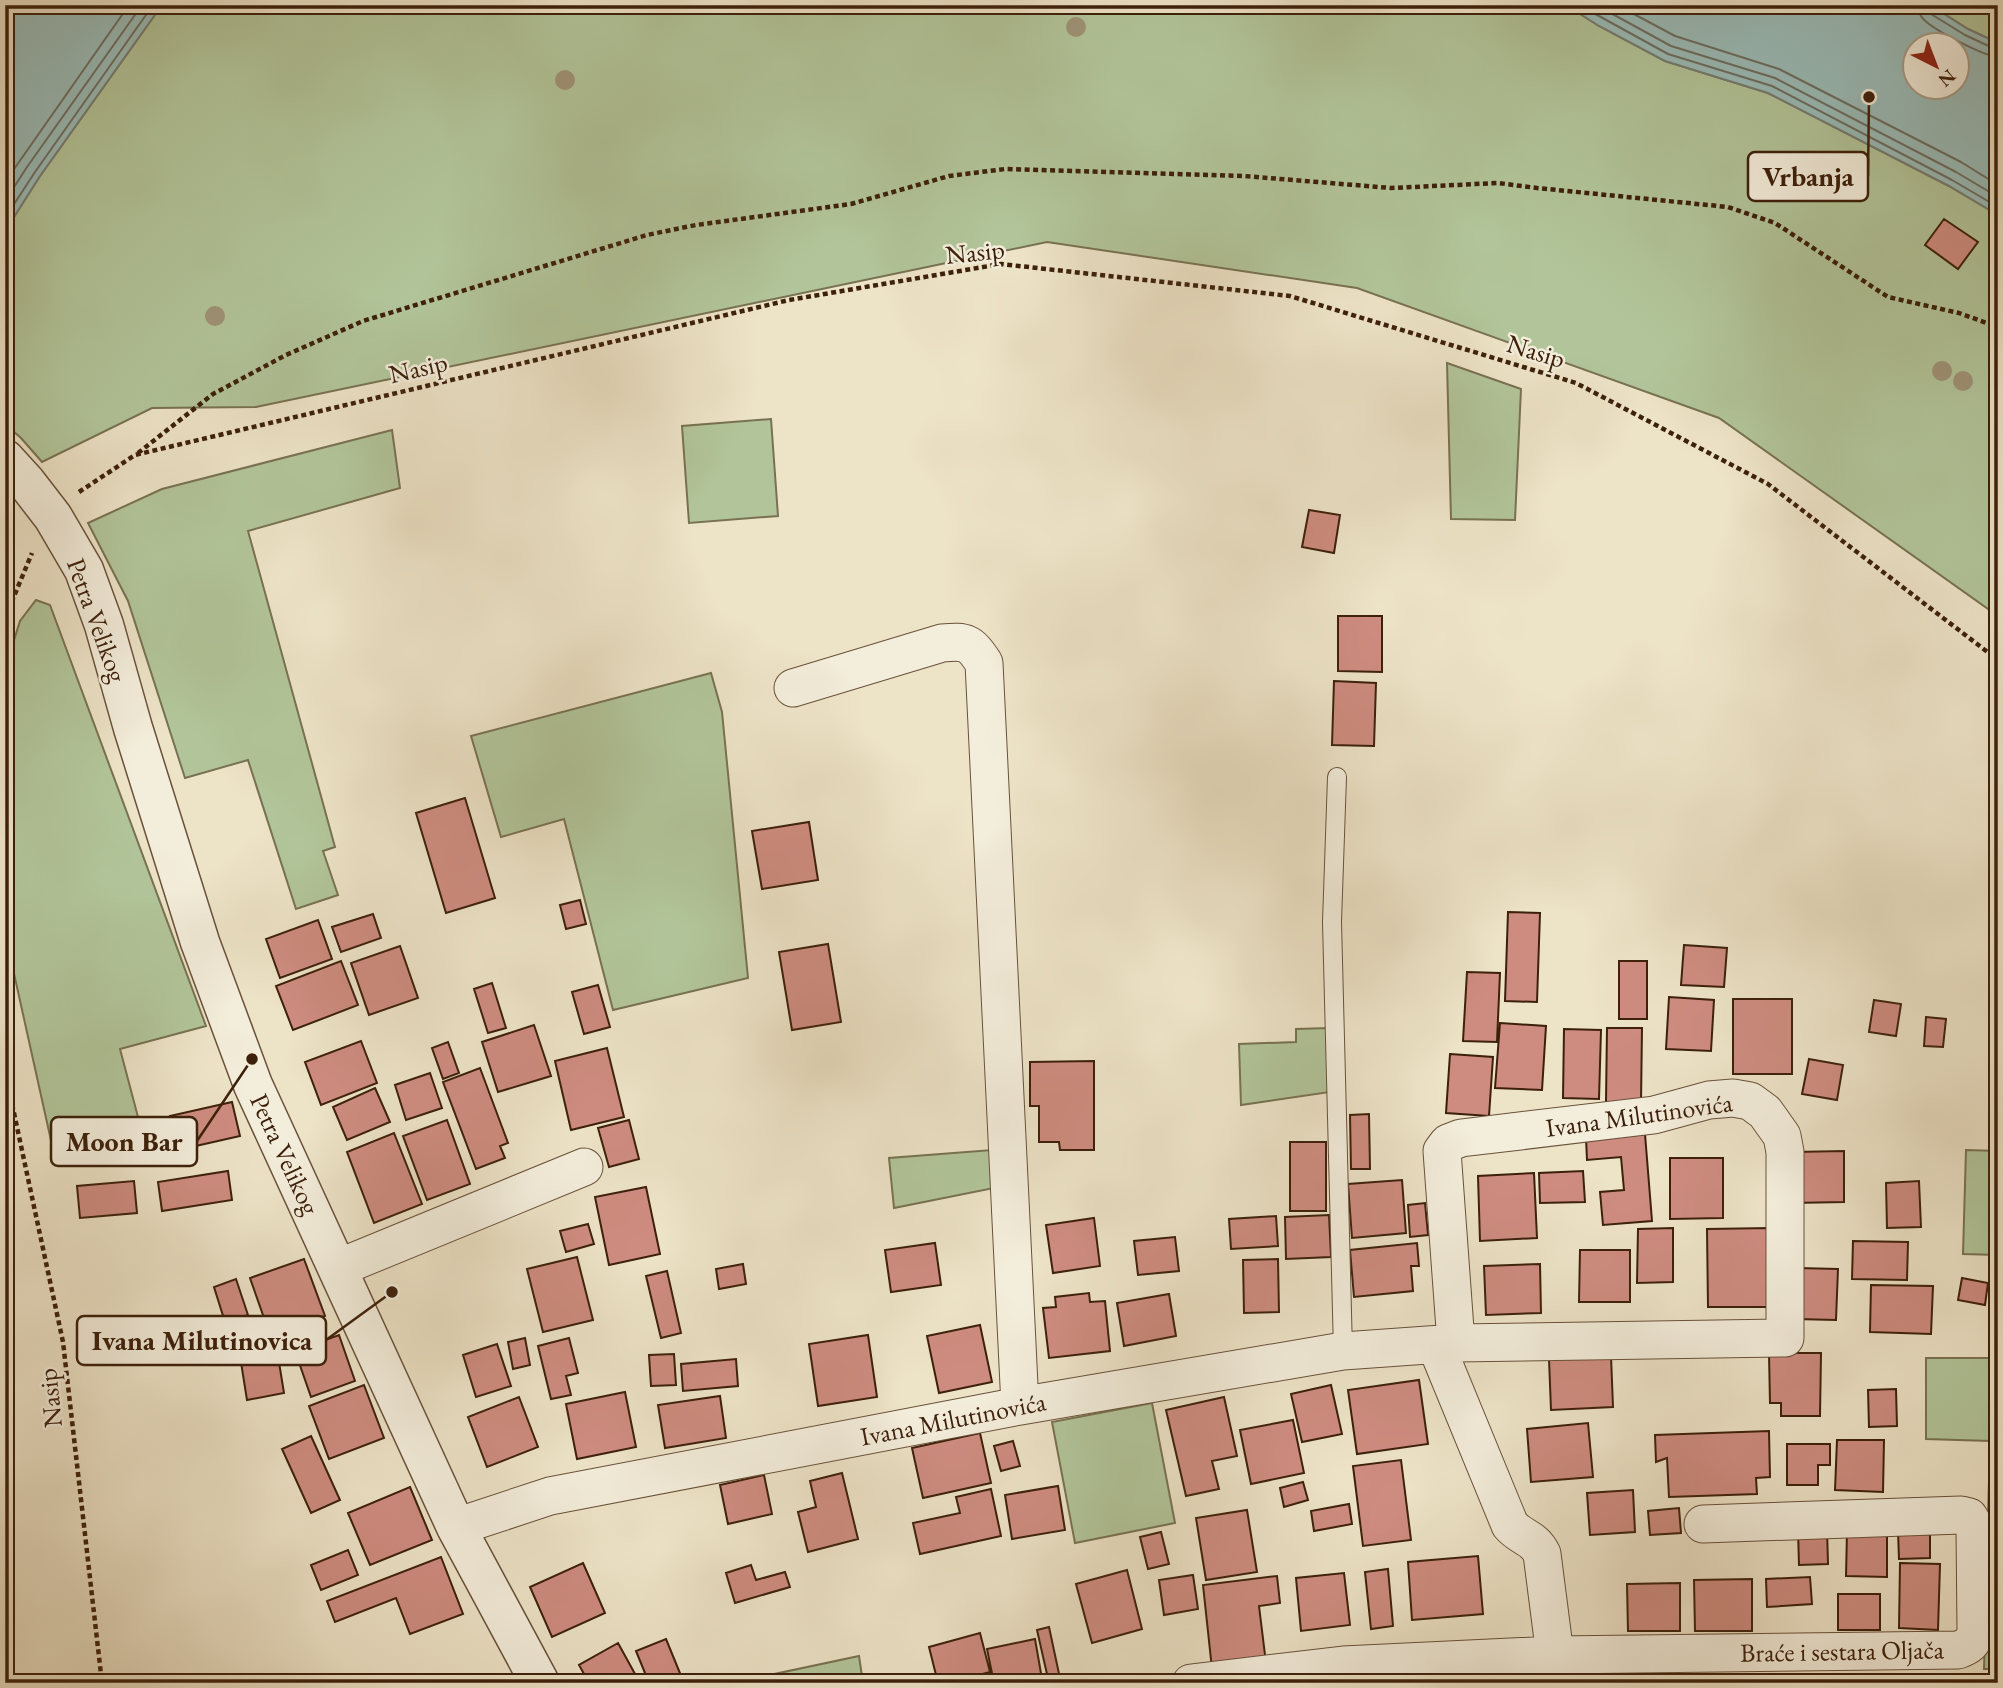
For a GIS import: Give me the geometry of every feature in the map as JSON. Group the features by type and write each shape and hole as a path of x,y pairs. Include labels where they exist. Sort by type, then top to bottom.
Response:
{"street":[{"name":"Petra Velikog","path":"15,470 52,517 84,570 100,614 200,942 253,1085 456,1527 540,1683"},
{"path":"793,688 942,643 963,642 976,650 984,663 1020,1406"},
{"name":"Ivana Milutinovića","path":"456,1527 550,1496 1020,1406 1343,1351 1446,1344 1785,1338 1785,1152 1782,1136 1765,1112 1750,1101 1732,1098 1654,1115 1461,1138 1448,1143 1442,1151 1446,1344"},
{"path":"338,1268 584,1167"},
{"path":"1446,1344 1510,1525 1518,1534 1528,1537 1537,1545 1542,1555 1555,1654"},
{"name":"Braće i sestara Oljača","path":"1191,1683 1343,1665 1555,1654 1958,1650 1974,1640 1975,1527 1969,1517 1961,1515 1703,1524"}],"lane":[{"path":"1337,777 1332,922 1343,1351"}],"path":[{"path":"135,455 213,394 286,355 363,321 648,235 696,225 851,204 949,176 1005,169 1244,176 1391,188 1498,183 1728,207 1775,223 1888,297 1959,313 1998,327"},
{"name":"Nasip","path":"5,618 37,541 64,501 135,455 789,300 1002,264 1290,296 1576,383 1768,484 1998,660"},
{"name":"Nasip","path":"5,1072 63,1342 102,1683"}],"green space":[{"path":"162,5 1566,5 1665,61 1768,93 1949,186 1998,215 1998,616 1719,418 1357,288 1047,242 256,407 152,408 42,462 5,424 5,231 40,176"},
{"path":"1930,5 1998,5 1998,43 1968,29"},
{"path":"1447,363 1521,389 1515,520 1451,519"},
{"path":"771,419 778,516 689,523 682,426"},
{"path":"392,430 400,488 248,531 335,847 323,851 338,895 296,909 248,760 185,778 128,601 88,523 162,489"},
{"path":"36,600 50,605 206,1026 120,1049 138,1117 52,1145 5,933 5,669 20,621"},
{"path":"711,673 722,712 748,978 613,1010 564,819 501,837 471,736"},
{"path":"1329,1028 1330,1092 1241,1105 1239,1044 1296,1042 1296,1029"},
{"path":"992,1150 994,1188 894,1208 889,1158"},
{"path":"1966,1150 1998,1151 1998,1255 1963,1254"},
{"path":"1926,1358 1998,1358 1998,1669 1984,1669 1990,1441 1926,1439"},
{"path":"1152,1403 1175,1523 1075,1543 1052,1422"},
{"path":"859,1656 863,1683 732,1683"}],"water":[{"path":"5,5 162,5 40,176 5,231"},
{"path":"1566,5 1930,5 1968,29 1998,43 1998,215 1949,186 1768,93 1665,61"}],"building":[{"path":"1944,219 1978,242 1958,269 1925,245"},
{"path":"1309,510 1340,515 1334,553 1302,547"},
{"path":"1338,616 1382,616 1382,672 1338,671"},
{"path":"1334,681 1376,683 1374,746 1332,745"},
{"path":"465,798 495,898 446,913 416,813"},
{"path":"809,822 818,880 762,889 752,831"},
{"path":"580,900 586,924 566,929 560,905"},
{"path":"1508,912 1540,913 1537,1002 1505,1001"},
{"path":"373,914 381,938 341,952 332,927"},
{"path":"318,920 332,959 280,978 266,939"},
{"path":"828,944 841,1022 792,1030 779,952"},
{"path":"1684,945 1727,948 1724,987 1681,985"},
{"path":"400,946 418,998 369,1015 351,963"},
{"path":"341,961 358,1005 293,1030 276,986"},
{"path":"1619,961 1647,961 1647,1019 1619,1019"},
{"path":"1467,972 1500,973 1497,1042 1463,1041"},
{"path":"492,983 506,1028 488,1033 474,989"},
{"path":"598,985 610,1027 584,1034 572,992"},
{"path":"1669,997 1714,1000 1711,1051 1666,1049"},
{"path":"1733,999 1792,999 1792,1074 1733,1074"},
{"path":"1874,1000 1901,1004 1896,1036 1869,1032"},
{"path":"1926,1017 1946,1019 1943,1047 1924,1046"},
{"path":"1500,1023 1546,1026 1542,1090 1495,1088"},
{"path":"534,1025 551,1076 498,1092 482,1042"},
{"path":"1607,1028 1642,1028 1641,1102 1606,1102"},
{"path":"1564,1029 1601,1030 1599,1099 1563,1098"},
{"path":"361,1041 377,1083 321,1105 305,1062"},
{"path":"448,1042 459,1073 443,1079 432,1048"},
{"path":"607,1048 624,1117 571,1130 555,1061"},
{"path":"1450,1054 1493,1057 1489,1116 1446,1113"},
{"path":"1809,1059 1843,1065 1837,1100 1802,1094"},
{"path":"1094,1061 1094,1150 1060,1150 1059,1142 1039,1142 1039,1106 1030,1106 1030,1062"},
{"path":"480,1068 508,1143 500,1146 505,1158 476,1169 443,1082"},
{"path":"430,1073 442,1108 406,1120 395,1085"},
{"path":"375,1088 390,1122 347,1140 333,1107"},
{"path":"232,1102 240,1136 178,1150 170,1116"},
{"path":"1369,1114 1370,1169 1351,1169 1350,1115"},
{"path":"447,1120 470,1184 427,1200 403,1136"},
{"path":"629,1120 639,1159 609,1167 598,1128"},
{"path":"394,1133 422,1204 374,1223 347,1152"},
{"path":"1645,1134 1652,1221 1603,1225 1600,1192 1624,1190 1621,1157 1587,1160 1586,1138"},
{"path":"1290,1142 1326,1142 1326,1211 1290,1211"},
{"path":"1844,1151 1844,1202 1792,1203 1793,1152"},
{"path":"1670,1158 1723,1158 1723,1218 1670,1219"},
{"path":"228,1171 232,1200 162,1211 158,1182"},
{"path":"1583,1171 1585,1202 1540,1203 1539,1173"},
{"path":"1534,1173 1537,1238 1480,1241 1478,1176"},
{"path":"1402,1180 1406,1233 1352,1238 1348,1184"},
{"path":"134,1181 137,1213 80,1218 77,1186"},
{"path":"1919,1181 1921,1227 1887,1228 1886,1183"},
{"path":"646,1187 660,1254 609,1265 595,1197"},
{"path":"1425,1203 1428,1235 1410,1237 1408,1205"},
{"path":"1329,1215 1331,1257 1286,1259 1285,1217"},
{"path":"1276,1216 1278,1246 1231,1249 1229,1219"},
{"path":"1094,1218 1100,1266 1053,1273 1046,1225"},
{"path":"588,1224 594,1244 566,1252 560,1231"},
{"path":"1673,1228 1673,1282 1637,1283 1638,1229"},
{"path":"1771,1228 1772,1307 1708,1307 1707,1229"},
{"path":"1175,1237 1179,1271 1138,1275 1134,1241"},
{"path":"1853,1241 1908,1242 1907,1280 1852,1279"},
{"path":"935,1243 941,1285 891,1292 885,1250"},
{"path":"1417,1243 1419,1266 1411,1266 1413,1291 1354,1297 1350,1250"},
{"path":"1580,1250 1630,1250 1630,1302 1579,1302"},
{"path":"577,1257 593,1320 543,1332 527,1269"},
{"path":"304,1259 325,1316 270,1335 250,1278"},
{"path":"1278,1259 1279,1312 1244,1313 1243,1260"},
{"path":"743,1264 746,1284 719,1289 716,1269"},
{"path":"1540,1264 1541,1313 1486,1315 1484,1266"},
{"path":"1797,1268 1838,1269 1836,1320 1795,1319"},
{"path":"667,1271 681,1333 661,1338 646,1276"},
{"path":"1962,1278 1988,1283 1985,1305 1958,1300"},
{"path":"236,1279 248,1315 225,1322 214,1287"},
{"path":"1871,1285 1933,1286 1931,1334 1870,1332"},
{"path":"1089,1293 1090,1302 1105,1301 1110,1351 1049,1358 1043,1308 1056,1307 1055,1297"},
{"path":"1169,1294 1176,1336 1124,1346 1117,1303"},
{"path":"980,1325 992,1382 939,1393 927,1336"},
{"path":"339,1335 355,1381 311,1397 295,1351"},
{"path":"868,1335 877,1397 818,1406 809,1344"},
{"path":"525,1338 530,1365 513,1369 508,1342"},
{"path":"569,1338 578,1373 566,1376 571,1395 551,1399 538,1346"},
{"path":"497,1344 511,1386 476,1397 463,1355"},
{"path":"277,1350 284,1393 247,1400 240,1356"},
{"path":"1769,1353 1821,1353 1820,1416 1781,1416 1781,1403 1770,1403"},
{"path":"674,1354 676,1385 651,1386 649,1355"},
{"path":"1611,1356 1613,1407 1551,1410 1549,1359"},
{"path":"736,1359 738,1386 683,1391 681,1364"},
{"path":"1419,1380 1428,1444 1357,1454 1348,1390"},
{"path":"364,1385 384,1438 329,1459 309,1406"},
{"path":"1331,1385 1342,1434 1302,1442 1291,1394"},
{"path":"1896,1389 1897,1426 1869,1427 1868,1390"},
{"path":"625,1392 636,1447 577,1459 566,1404"},
{"path":"720,1396 726,1438 665,1448 658,1405"},
{"path":"519,1397 538,1447 487,1467 468,1417"},
{"path":"1224,1397 1237,1456 1212,1461 1219,1489 1186,1496 1166,1410"},
{"path":"1293,1420 1304,1473 1251,1484 1240,1430"},
{"path":"1588,1423 1593,1477 1531,1482 1527,1429"},
{"path":"1769,1431 1770,1477 1756,1478 1757,1494 1669,1497 1667,1458 1656,1462 1655,1435"},
{"path":"980,1433 991,1483 923,1498 912,1448"},
{"path":"311,1436 340,1500 311,1513 282,1449"},
{"path":"1837,1440 1884,1440 1883,1492 1835,1490"},
{"path":"1013,1441 1020,1466 1001,1471 994,1446"},
{"path":"1787,1444 1830,1444 1830,1465 1818,1465 1818,1485 1787,1485"},
{"path":"1401,1460 1411,1540 1363,1546 1353,1466"},
{"path":"842,1473 858,1539 808,1552 798,1512 816,1507 810,1481"},
{"path":"764,1475 772,1514 728,1524 720,1485"},
{"path":"1303,1482 1308,1500 1284,1507 1280,1488"},
{"path":"1058,1486 1065,1530 1012,1539 1005,1495"},
{"path":"410,1487 432,1540 370,1565 348,1513"},
{"path":"991,1489 1001,1536 920,1554 913,1523 960,1513 956,1497"},
{"path":"1633,1490 1635,1532 1590,1535 1587,1493"},
{"path":"1349,1504 1352,1524 1314,1531 1311,1511"},
{"path":"1679,1508 1681,1533 1650,1535 1648,1511"},
{"path":"1247,1510 1257,1572 1206,1580 1196,1518"},
{"path":"1827,1529 1828,1564 1799,1565 1798,1530"},
{"path":"1930,1530 1930,1558 1899,1559 1898,1531"},
{"path":"1161,1532 1169,1564 1148,1569 1140,1537"},
{"path":"1847,1532 1887,1532 1887,1577 1846,1576"},
{"path":"348,1550 358,1575 321,1590 311,1565"},
{"path":"1478,1556 1483,1614 1412,1620 1408,1562"},
{"path":"441,1557 463,1614 410,1634 396,1598 335,1622 327,1601"},
{"path":"583,1563 605,1613 552,1637 530,1587"},
{"path":"1900,1563 1940,1564 1938,1630 1899,1628"},
{"path":"751,1565 756,1580 785,1572 790,1587 735,1603 726,1573"},
{"path":"1388,1569 1393,1626 1371,1629 1365,1572"},
{"path":"1127,1570 1142,1629 1092,1643 1076,1584"},
{"path":"1344,1573 1350,1625 1301,1631 1296,1578"},
{"path":"1193,1575 1198,1609 1164,1615 1159,1580"},
{"path":"1277,1576 1280,1603 1259,1606 1266,1663 1212,1669 1203,1585"},
{"path":"1810,1577 1812,1604 1767,1607 1766,1579"},
{"path":"1752,1579 1752,1631 1695,1631 1694,1580"},
{"path":"1680,1583 1680,1631 1628,1631 1627,1584"},
{"path":"1838,1594 1880,1594 1880,1630 1838,1630"},
{"path":"1049,1627 1061,1683 1049,1683 1037,1630"},
{"path":"980,1633 990,1672 938,1683 929,1647"},
{"path":"666,1639 684,1683 649,1683 636,1651"},
{"path":"1035,1639 1042,1679 1024,1683 994,1683 987,1649"},
{"path":"618,1643 640,1683 589,1683 579,1665"},
{"path":"1624,1664 1625,1683 1561,1683 1560,1667"}],"place":[{"name":"Vrbanja","path":"1869,97"},
{"name":"Moon Bar","path":"252,1059"},
{"name":"Ivana Milutinovica","path":"392,1292"}]}
